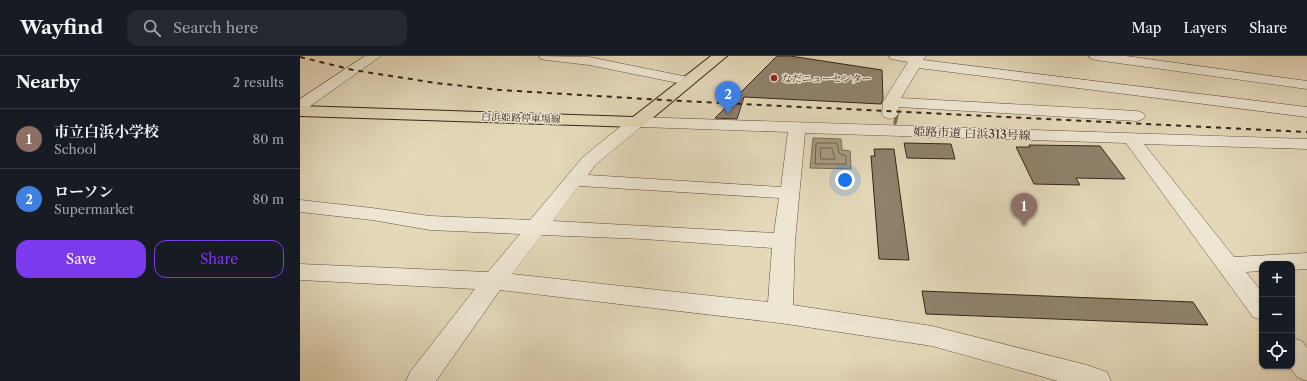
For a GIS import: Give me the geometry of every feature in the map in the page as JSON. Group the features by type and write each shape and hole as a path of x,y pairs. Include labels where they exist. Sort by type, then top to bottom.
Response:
{"main road":[{"path":"638,122 720,56"},
{"name":"白浜姫路停車場線","path":"300,111 638,122"}],"street":[{"path":"300,106 374,56"},
{"path":"546,56 589,61 688,81"},
{"path":"896,56 1126,90 1305,112"},
{"path":"1096,56 1121,58 1307,85"},
{"path":"1121,58 1128,105 1157,138"},
{"path":"890,131 891,102 917,60"},
{"path":"1282,81 1305,112"},
{"path":"891,102 1137,116"},
{"path":"420,381 494,281 589,161 638,122"},
{"name":"姫路市道 白浜313号線","path":"638,122 1307,144"},
{"path":"780,313 788,193 797,128"},
{"path":"1130,137 1259,306"},
{"path":"574,180 788,193"},
{"path":"300,206 372,214 430,223 643,232 784,241"},
{"path":"1227,265 1307,261"},
{"path":"300,272 494,281 780,313 932,336 1087,377 1097,381"},
{"path":"1295,353 1307,369"}],"water":[{"path":"813,138 841,139 842,150 850,151 851,169 810,168"}],"building":[{"path":"777,56 790,56 882,70 883,99 881,104 744,97 737,119 715,118"},
{"path":"904,143 951,144 955,159 907,158"},
{"path":"1029,145 1100,146 1125,179 1076,178 1080,185 1034,184 1016,147 1030,147"},
{"path":"874,149 894,149 909,260 879,259 871,156 875,156"},
{"path":"922,291 1193,302 1208,325 926,314"}],"waterway":[{"path":"895,123 897,114"}],"railway":[{"path":"300,57 353,70 436,83 500,90 663,100 1307,132"}],"place":[{"name":"なだニューセンター","path":"774,78"},
{"name":"ローソン","path":"728,114"},
{"name":"市立白浜小学校","path":"1024,226"}]}
